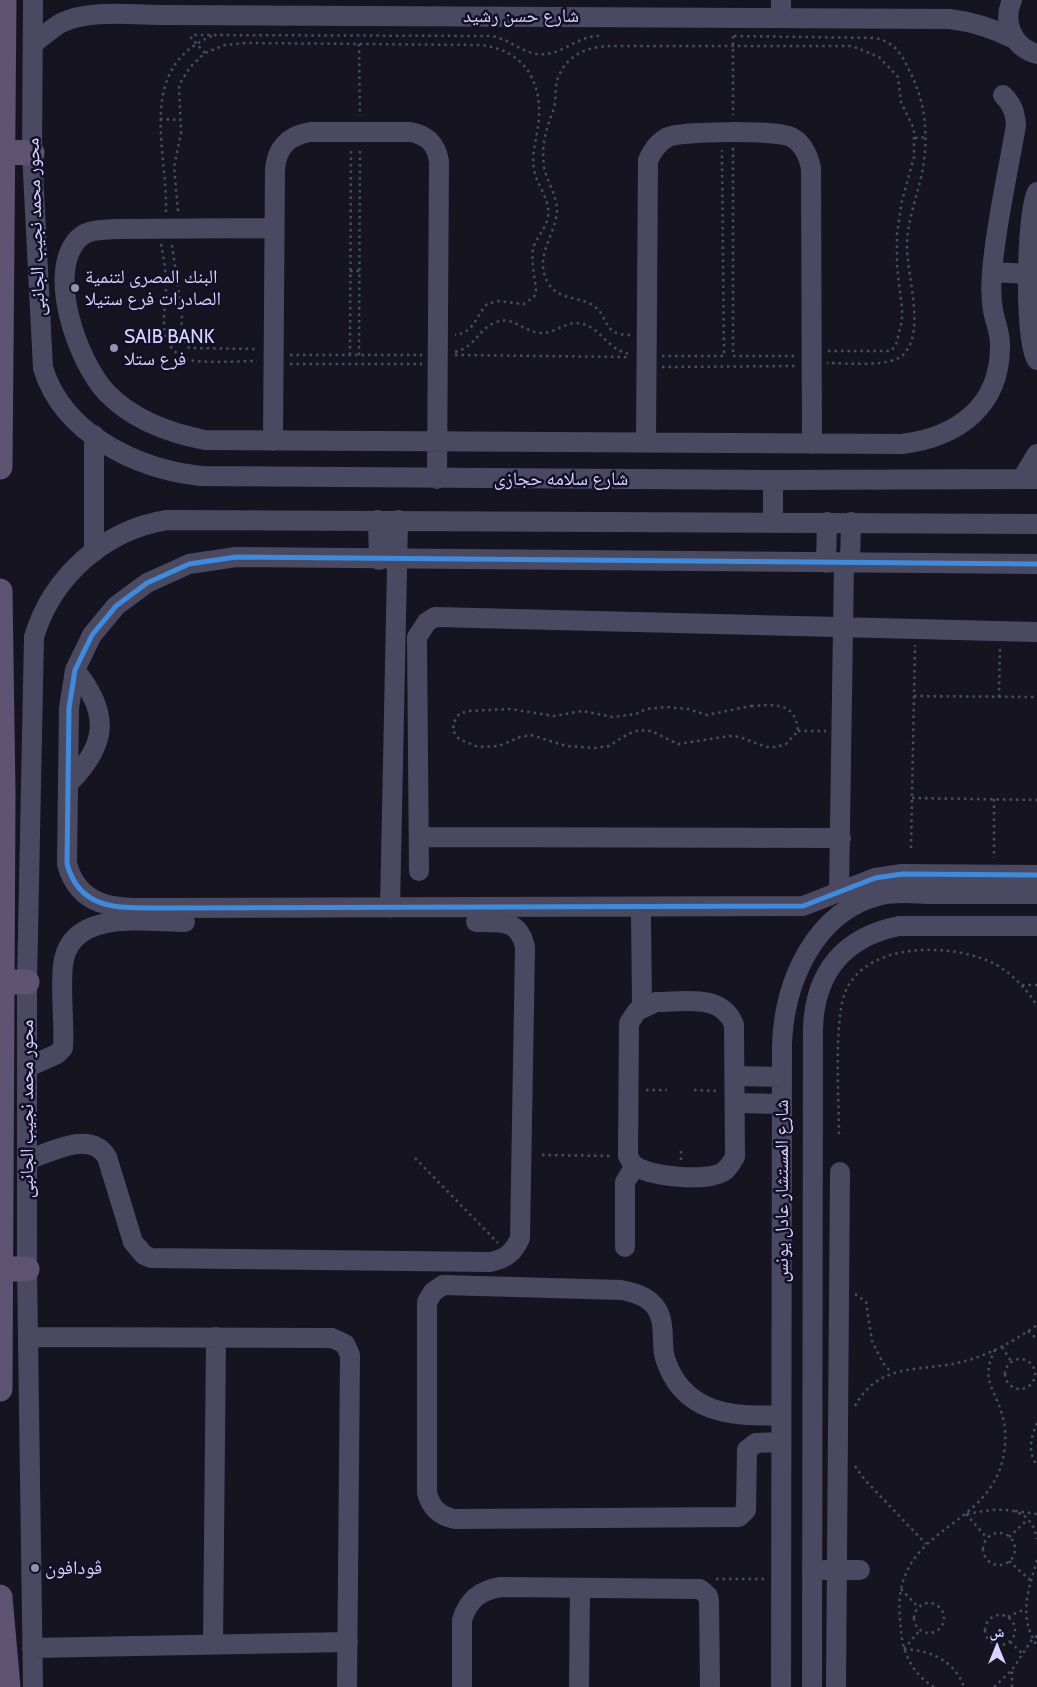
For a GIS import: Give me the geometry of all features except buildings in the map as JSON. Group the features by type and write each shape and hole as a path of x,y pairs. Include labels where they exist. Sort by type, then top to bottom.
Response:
{"main road":[{"path":"0,467 4,0"},
{"path":"4,152 32,153"},
{"path":"0,591 4,794 0,1389"},
{"path":"3,982 27,982"},
{"path":"2,1269 27,1269"},
{"path":"0,1597 8,1687"}],"street":[{"name":"محور محمد نجيب الجانبى","path":"32,0 32,153 42,368 57,399 94,435"},
{"path":"1012,0 1007,14 1009,27 1025,47 1037,71"},
{"name":"شارع حسن رشيد","path":"32,44 62,22 86,16 229,8 498,8 782,9 950,19 980,24 1025,47"},
{"path":"274,228 95,230 81,237 71,249 67,272 70,323 75,339 92,375 107,393 128,410 157,426 178,434 205,440 812,444 902,444 927,441 950,432 970,417 986,398 996,375 1000,343 993,311 992,272 1016,125 1011,103 1002,95"},
{"path":"273,441 276,158 288,139 298,134 356,132 410,132 421,134 430,140 437,150 439,161 438,479"},
{"path":"646,443 648,160 656,146 669,136 680,134 781,133 798,142 809,158 811,168 810,357 812,444"},
{"path":"1037,192 1030,218 1030,336 1037,360"},
{"path":"992,272 1030,274"},
{"path":"94,435 94,552"},
{"name":"شارع سلامه حجازى","path":"94,435 128,457 164,470 182,474 438,479 1030,479"},
{"path":"1030,479 1037,454"},
{"path":"773,480 773,522"},
{"path":"94,552 127,530 167,520 1037,524"},
{"path":"378,520 389,560"},
{"path":"390,908 389,560 398,520"},
{"path":"827,522 840,563 843,628 839,892"},
{"path":"840,563 851,522"},
{"name":"محور محمد نجيب الجانبى","path":"33,1687 27,1269 27,982 34,637 44,608 52,594 72,570 94,552"},
{"path":"1037,564 389,560 236,557 190,564 147,583 116,606 92,635 75,670 69,708 67,864 74,883 81,891 97,902 118,907 169,908 803,906 823,900 875,878 902,874 1037,875"},
{"path":"419,871 418,637 427,622 435,617 915,631 1037,632"},
{"path":"68,783 87,764 98,741 100,715 92,690 75,670"},
{"path":"419,837 841,838"},
{"name":"شارع المستشار عادل يونس","path":"781,1686 782,1045 783,1020 788,996 796,972 808,950 824,930 855,904 884,895 899,894 1037,894"},
{"path":"641,917 642,1006"},
{"path":"27,1160 82,1143 99,1147 107,1157 133,1242 144,1255 151,1258 490,1262 500,1260 509,1255 520,1238 525,948 518,930 511,924 502,922 102,923 81,932 70,945 64,961 63,1048 57,1054 28,1067"},
{"name":"شارع المستشار عادل يونس","path":"812,1686 813,1046 814,1012 823,981 839,957 862,938 880,930 899,926 1037,926"},
{"path":"625,1247 625,1182 632,1161 628,1089 628,1030 632,1016 642,1006 656,1002 707,1002 725,1009 734,1025 736,1090 735,1157 730,1166 712,1176 678,1177 632,1161"},
{"path":"782,1045 813,1046"},
{"path":"736,1090 782,1077"},
{"path":"736,1090 782,1104"},
{"path":"836,1687 840,1172"},
{"path":"782,1415 764,1416 713,1411 691,1399 674,1380 664,1357 660,1316 651,1302 637,1292 621,1290 443,1286 433,1292 427,1302 427,1493 430,1503 444,1517 455,1519 739,1517 746,1510 747,1450 756,1443 782,1442"},
{"path":"28,1336 332,1338 340,1340 348,1348 350,1355 348,1687"},
{"path":"213,1644 216,1338"},
{"path":"812,1570 860,1570"},
{"path":"462,1687 462,1620 471,1601 480,1593 500,1588 580,1588 700,1589 708,1596 709,1601 710,1687"},
{"path":"579,1687 580,1588"},
{"path":"32,1648 348,1642"},
{"path":"781,1686 812,1686"}],"path":[{"path":"205,53 191,38 192,35 482,35 501,38 510,42"},
{"path":"214,35 197,44 186,54 169,76 160,119 166,196 163,228 166,280 162,321 165,333 178,353 189,360 359,355 646,362 810,357 887,352 896,345 902,308 896,266 897,234 902,202 914,157 915,138 910,116 901,102 898,77 884,61 866,50 852,46 733,46 591,48 577,54 566,65 558,78 555,102 543,144 544,168 557,207 556,220 543,254 545,274 549,284 557,293 596,308 604,323 616,333 646,336"},
{"path":"163,228 182,315 181,334 189,348 274,357 438,357 456,352 474,343 486,328 503,320 513,321 525,329 538,333 552,333 568,323 586,324 616,349 646,362 724,356 727,133 733,36"},
{"path":"350,355 350,271 359,44"},
{"path":"160,119 181,120"},
{"path":"356,132 360,271 359,355"},
{"path":"727,133 733,356 810,357"},
{"path":"915,138 926,136"},
{"path":"350,271 360,271"},
{"path":"911,848 915,631"},
{"path":"999,697 1000,632"},
{"path":"914,696 1037,698"},
{"path":"798,731 797,720 791,711 781,706 751,706 707,715 688,709 667,707 646,709 636,714 613,718 582,711 554,716 527,711 468,711 459,714 454,722 454,731 459,739 478,747 488,748 531,735 566,746 594,748 609,746 628,734 639,730 650,731 678,744 730,736 740,737 766,747 776,747 786,744 798,731 842,730"},
{"path":"912,798 1037,800"},
{"path":"994,799 994,858"},
{"path":"839,1134 840,1010 847,987 863,968 885,956 905,952 962,953 995,964 1022,985 1037,1006"},
{"path":"1022,985 1037,985"},
{"path":"628,1089 667,1090"},
{"path":"694,1090 736,1090"},
{"path":"542,1155 632,1161"},
{"path":"415,1158 509,1255"},
{"path":"839,1290 854,1294 866,1302 872,1341 883,1363 891,1372"},
{"path":"853,1411 865,1391 877,1380 891,1372 943,1366 976,1358 1002,1347 1037,1325"},
{"path":"1028,1331 1037,1339"},
{"path":"1002,1347 1011,1361"},
{"path":"934,1687 917,1673 904,1649 900,1604 901,1589 911,1564 926,1544 985,1497 994,1482 1004,1449 1002,1415 988,1380 988,1370 995,1350"},
{"path":"1026,1360 1035,1365 1034,1381 1027,1388 1017,1389 1009,1384 1005,1374 1011,1361 1026,1360"},
{"path":"1037,1423 1031,1435 1030,1449 1037,1465"},
{"path":"852,1459 865,1480 926,1544"},
{"path":"966,1514 1002,1508 1037,1514"},
{"path":"1014,1510 1027,1520 1037,1539"},
{"path":"966,1514 987,1538"},
{"path":"1009,1537 1027,1520"},
{"path":"1000,1533 1009,1537 1015,1549 1009,1561 994,1564 986,1558 982,1549 987,1538 1000,1533"},
{"path":"1037,1560 1030,1581 1026,1609 1033,1638 1037,1646"},
{"path":"1009,1561 1030,1581"},
{"path":"700,1589 712,1580 781,1579"},
{"path":"901,1589 918,1607"},
{"path":"932,1602 941,1607 945,1621 939,1630 930,1633 920,1630 914,1619 918,1607 932,1602"},
{"path":"1010,1642 995,1645 987,1638 986,1623 994,1616 1008,1617 1026,1609"},
{"path":"1008,1617 1016,1629 1010,1642"},
{"path":"904,1649 920,1630"},
{"path":"994,1687 1012,1670 1033,1638 1037,1636"},
{"path":"1010,1642 1023,1654"},
{"path":"904,1649 932,1653 944,1660 954,1670 964,1687"},
{"path":"1012,1670 1012,1687"}],"cycle path":[{"path":"1037,564 236,557 189,564 147,583 116,606 92,635 75,670 69,708 67,864 74,880 83,892 94,900 108,905 137,908 803,906 875,878 902,874 1037,875"}],"place":[{"name":"البنك المصرى لتنمية الصادرات فرع ستيلا","path":"75,288"},
{"name":"SAIB BANK فرع ستلا","path":"114,348"},
{"name":"ڤودافون","path":"35,1568"}]}
